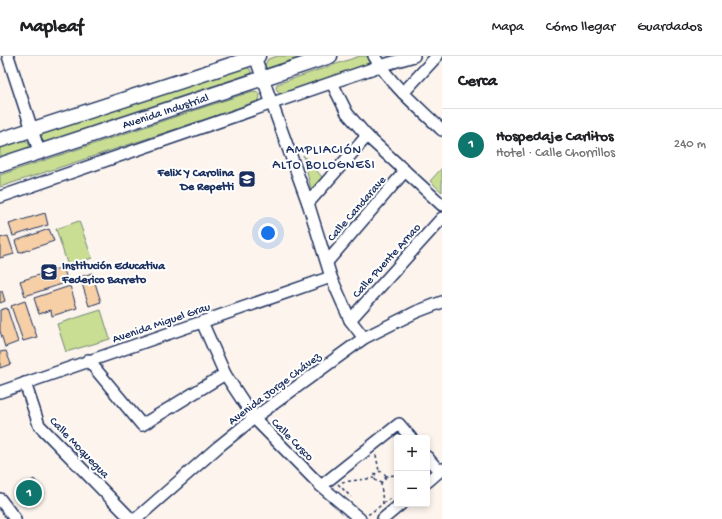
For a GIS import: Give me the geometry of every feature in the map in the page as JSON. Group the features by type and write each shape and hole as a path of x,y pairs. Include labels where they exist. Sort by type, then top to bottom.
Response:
{"main road":[{"name":"Avenida Industrial","path":"0,140 256,56"},
{"name":"Avenida Industrial","path":"0,165 330,56"}],"street":[{"path":"8,56 39,152"},
{"path":"256,56 271,104 308,203 331,277 350,320 364,338"},
{"path":"374,56 380,66 403,93 442,130"},
{"path":"0,197 380,66 414,56"},
{"path":"403,93 437,56"},
{"path":"332,83 347,113 367,136 442,205"},
{"path":"308,203 367,136"},
{"name":"Calle Candarave","path":"327,262 405,171"},
{"name":"Calle Puente Arnao","path":"350,320 442,218"},
{"name":"Avenida Miguel Grau","path":"0,392 88,360 331,277"},
{"name":"Avenida Jorge Chávez","path":"136,519 218,447 254,418 364,338 416,312 442,302"},
{"name":"Calle Cusco","path":"202,322 225,374 254,418 321,486 362,514"},
{"path":"88,360 142,425 225,374"},
{"name":"Calle Moquegua","path":"25,383 39,425 131,519"},
{"path":"321,486 399,424 408,435"},
{"path":"430,460 441,470 430,479"},
{"path":"0,498 15,519"},
{"path":"383,519 394,504"}],"path":[{"path":"375,454 379,471 385,476"},
{"path":"374,478 375,474 379,471"},
{"path":"385,476 394,475"},
{"path":"383,504 381,482 384,481 385,476"},
{"path":"374,478 375,481 381,482"},
{"path":"353,499 337,483 374,478"},
{"path":"362,514 369,514 383,504 394,501"}],"green space":[{"path":"278,56 316,56 271,71 266,69 265,65 268,59"},
{"path":"360,56 367,56 370,61 367,66 284,94 279,93 276,88 277,84"},
{"path":"243,67 249,68 252,73 247,78 47,143 42,141 41,137 44,132"},
{"path":"253,91 258,92 260,97 258,102 0,187 0,175"},
{"path":"21,140 27,141 30,146 25,151 0,159 0,147"},
{"path":"303,155 323,178 311,189"},
{"path":"442,168 442,192 430,181"},
{"path":"79,221 92,258 68,266 56,229"},
{"path":"101,310 110,339 66,352 57,324"}],"building":[{"path":"45,213 48,225 13,236 9,224"},
{"path":"49,229 54,241 19,253 15,241"},
{"path":"8,236 14,254 0,258 0,238"},
{"path":"63,267 68,282 25,296 20,281"},
{"path":"92,273 101,302 89,306 80,277"},
{"path":"70,286 77,308 52,316 51,310 39,314 34,298"},
{"path":"0,291 2,291 5,301 0,303"},
{"path":"25,301 37,337 23,341 11,306"},
{"path":"7,308 18,342 5,347 0,331 0,310"},
{"path":"6,351 11,364 0,368 0,352"},
{"path":"34,479 44,493 25,506 15,493"}],"place":[{"name":"Felix Y Carolina De Repetti","path":"247,179"},
{"name":"Institución Educativa Federico Barreto","path":"49,272"},
{"name":"Hospedaje Carlitos","path":"29,493"}],"district":[{"name":"AMPLIACIÓN ALTO BOLOGNESI","path":"324,156"}]}
